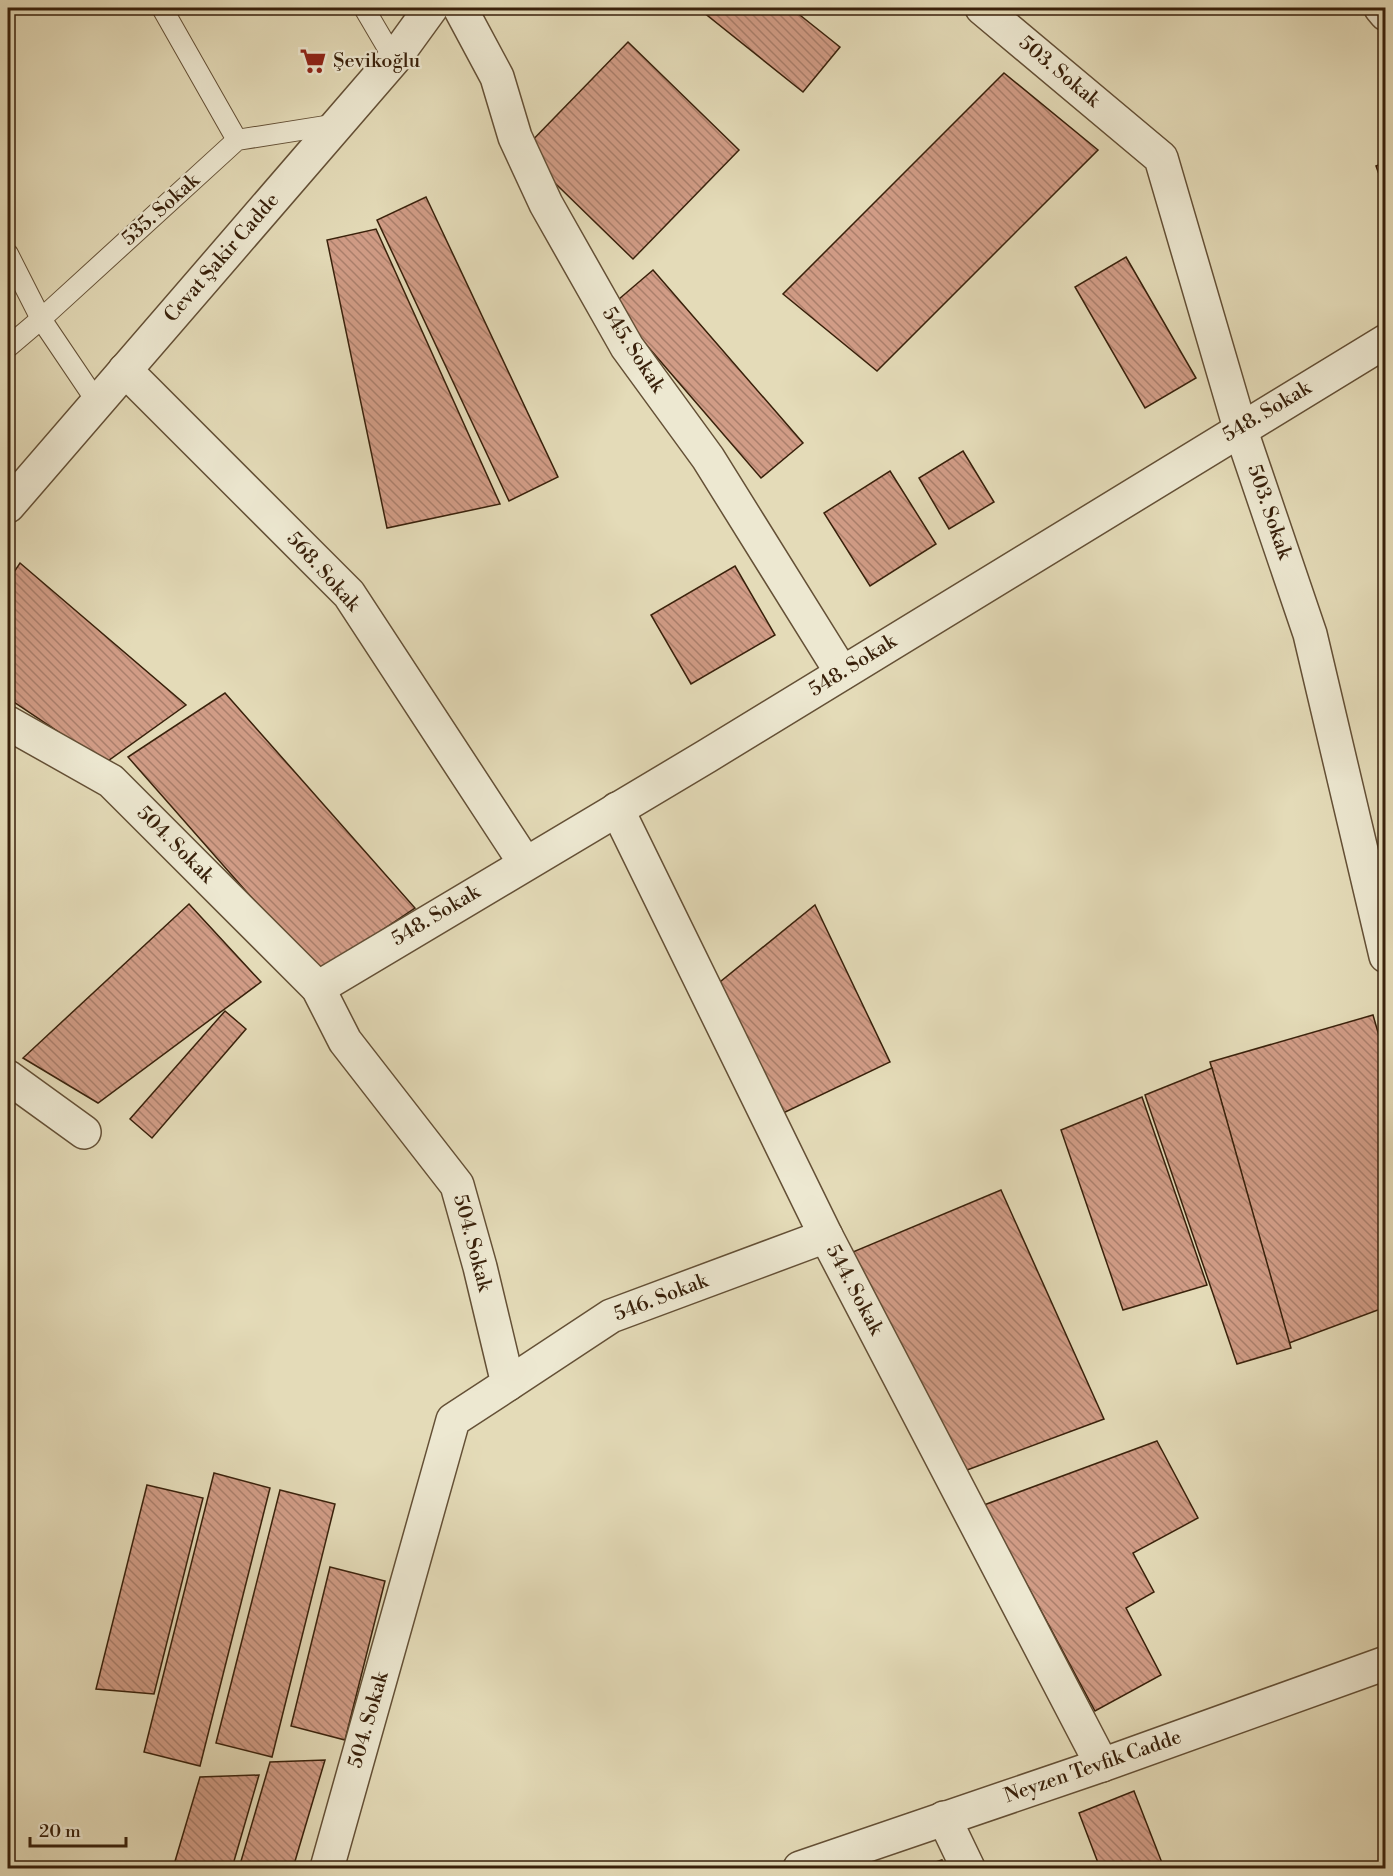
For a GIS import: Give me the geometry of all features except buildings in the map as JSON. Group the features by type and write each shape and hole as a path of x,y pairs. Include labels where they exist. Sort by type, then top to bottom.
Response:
{"street":[{"name":"Cevat Şakir Cadde","path":"8,506 394,59 431,8"},
{"name":"545. Sokak","path":"460,8 497,77 514,137 546,204 627,347 708,458 842,673"},
{"name":"503. Sokak","path":"982,8 1161,158 1240,428 1310,634 1386,956"},
{"path":"1381,8 1386,14"},
{"name":"548. Sokak","path":"318,988 842,673 1386,340"},
{"name":"568. Sokak","path":"125,370 349,594 525,863"},
{"name":"504. Sokak","path":"8,723 111,781 318,988 345,1041 457,1185 480,1267 508,1384 453,1420 327,1869"},
{"name":"544. Sokak","path":"617,809 826,1236 1102,1765"},
{"path":"8,1077 84,1132"},
{"name":"546. Sokak","path":"508,1384 611,1316 826,1236"},
{"name":"Neyzen Tevfik Cadde","path":"800,1869 1102,1765 1386,1663"},
{"path":"944,1818 968,1869"}],"lane":[{"path":"162,8 237,140 338,124"},
{"path":"364,8 394,59"},
{"name":"535. Sokak","path":"8,347 237,140"},
{"path":"8,254 41,319 97,402"}],"place":[{"name":"Şevikoğlu","path":"313,61"}]}
